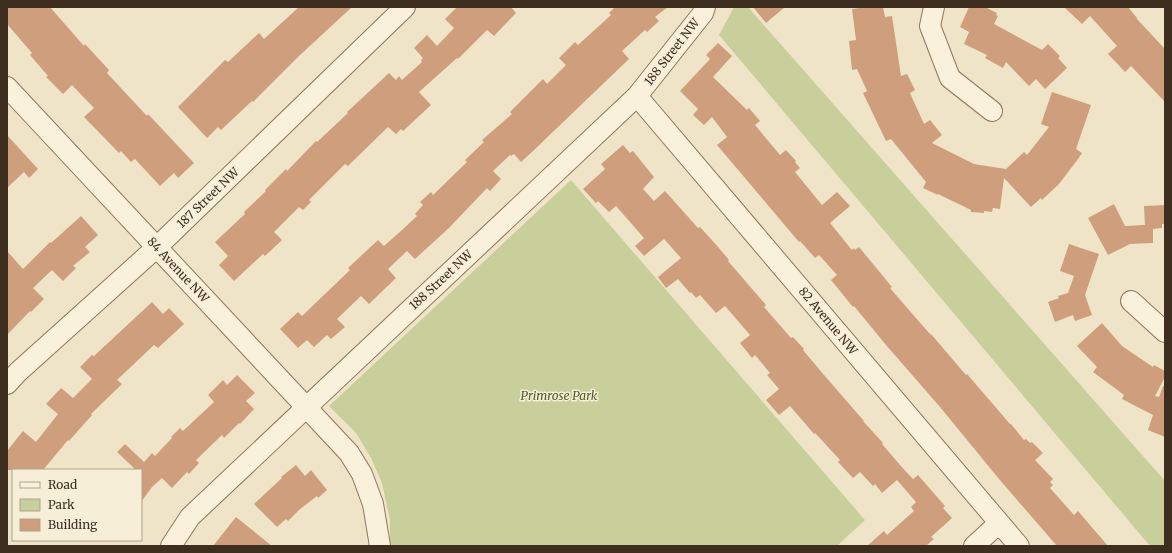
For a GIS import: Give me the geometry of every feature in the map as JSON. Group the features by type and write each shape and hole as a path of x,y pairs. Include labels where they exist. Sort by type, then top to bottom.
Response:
{"street":[{"name":"187 Street NW","path":"7,384 18,372 157,248 404,7"},
{"name":"188 Street NW","path":"171,546 190,517 637,96 703,13 705,7"},
{"path":"934,7 930,26 950,78 992,111"},
{"name":"84 Avenue NW","path":"7,87 349,453 362,474 373,504 380,546"},
{"name":"82 Avenue NW","path":"637,96 1019,546"},
{"path":"1131,301 1165,332"},
{"path":"974,546 999,523"}],"green space":[{"path":"734,7 748,7 1165,481 1165,546 1150,546 719,35"},
{"name":"Primrose Park","path":"571,180 865,520 837,546 390,546 390,520 382,483 371,458 356,433 329,406"}],"building":[{"path":"7,7 50,7 84,46 85,44 109,70 107,73 194,163 178,178 174,173 160,186 135,159 131,162 121,151 119,153 84,117 94,108 72,85 63,94 46,77 48,76 30,55 32,53 7,24"},
{"path":"299,7 352,7 299,56 253,102 252,101 221,130 218,127 207,138 178,107 225,60 228,62 259,33 264,39"},
{"path":"457,7 511,7 516,13 494,36 487,30 458,59 457,58 419,92 431,105 403,131 401,129 396,134 388,127 348,166 345,164 309,200 311,202 303,210 299,207 274,232 282,240 265,256 263,254 234,281 219,265 228,256 215,242 245,214 244,212 286,169 287,171 316,141 317,142 389,73 396,80 399,76 402,80 422,62 421,60 423,58 414,48 427,35 437,46 454,28 445,19"},
{"path":"615,7 668,7 655,17 659,21 647,32 645,30 622,51 629,59 533,151 521,162 514,154 511,156 510,155 493,171 501,179 490,191 487,188 449,228 415,259 407,251 388,269 396,278 369,304 361,296 337,319 345,327 331,339 327,335 314,347 307,340 298,348 280,329 298,312 302,316 350,270 348,268 378,240 384,246 417,216 415,214 423,205 420,202 431,192 433,195 467,162 465,160 484,142 482,140 512,114 510,112 543,79 547,84 566,65 559,58 575,42 578,45 611,15 609,13"},
{"path":"753,7 785,7 766,23"},
{"path":"883,7 885,17 892,16 901,76 907,74 915,90 910,93 924,124 930,120 942,135 932,143 974,164 1006,169 1024,152 1027,155 1049,127 1041,124 1052,92 1091,105 1076,149 1082,153 1059,184 1042,200 1041,198 1031,207 1004,178 1000,209 993,208 992,212 984,211 984,213 971,212 971,210 923,188 926,182 891,139 886,141 863,93 867,91 857,69 852,70 849,41 856,40 852,9"},
{"path":"969,7 985,7 997,13 996,15 998,16 994,24 1042,50 1048,44 1060,56 1058,58 1067,68 1045,89 1036,79 1029,86 1006,62 1003,68 985,58 987,55 964,44 969,32 960,27"},
{"path":"1064,7 1128,7 1165,49 1165,102 1131,66 1125,72 1108,54 1117,46 1090,16 1082,24"},
{"path":"718,43 732,56 713,77 747,110 749,108 760,121 755,125 780,155 786,150 796,161 795,162 800,168 795,172 822,205 837,192 850,206 830,223 852,250 859,247 892,287 890,288 1024,440 1026,439 1030,443 1032,442 1043,453 1035,460 1053,479 1050,482 1053,485 1050,488 1074,515 1078,511 1108,546 1057,546 831,280 837,275 819,255 815,258 800,241 799,242 717,145 727,137 712,117 704,125 693,115 698,109 680,91 710,59 706,55"},
{"path":"7,135 38,169 29,178 24,172 7,188"},
{"path":"623,145 630,153 633,151 654,177 643,189 654,201 665,191 698,228 700,227 766,305 764,307 791,338 793,337 804,349 803,350 900,465 913,479 918,475 945,506 943,508 952,518 931,537 934,539 926,546 867,546 884,531 887,535 914,511 911,507 916,502 897,480 882,493 875,484 873,486 860,472 853,478 838,462 840,460 815,433 814,434 790,406 779,415 766,400 779,389 767,375 770,373 755,355 752,358 740,343 750,335 725,306 716,313 700,295 696,298 678,279 666,288 658,277 681,258 664,239 644,256 635,246 644,238 616,206 609,212 598,201 596,203 583,189 605,169 601,164"},
{"path":"1114,204 1125,226 1145,225 1144,206 1165,205 1165,224 1162,224 1162,228 1153,229 1153,243 1130,244 1108,255 1088,218"},
{"path":"81,216 98,235 85,247 90,252 73,266 76,268 63,281 52,270 33,288 44,299 7,335 7,251 23,269 50,242 51,243"},
{"path":"1069,244 1099,254 1085,295 1092,315 1075,321 1073,315 1055,322 1048,302 1059,298 1058,296 1068,293 1074,276 1060,271"},
{"path":"152,302 163,314 169,308 184,324 158,348 154,345 117,380 122,384 91,414 92,415 69,441 68,440 44,469 7,470 7,451 23,431 36,442 58,414 46,404 61,388 73,398 92,379 80,367 92,355 94,356"},
{"path":"1102,323 1122,346 1153,367 1154,365 1165,371 1165,377 1155,396 1159,397 1163,386 1165,386 1165,437 1148,430 1153,415 1122,399 1124,395 1093,372 1097,367 1077,346"},
{"path":"237,375 255,393 246,401 254,409 240,424 239,423 224,438 222,435 196,460 199,463 189,474 187,472 172,488 162,478 152,487 142,501 142,469 135,469 117,452 125,444 144,462 152,453 155,456 180,428 183,431 214,402 208,395 223,380 227,385"},
{"path":"296,465 305,476 311,470 327,490 318,498 317,496 299,510 288,521 286,519 277,527 254,504 282,478 281,477"},
{"path":"236,517 272,546 213,546"}]}
